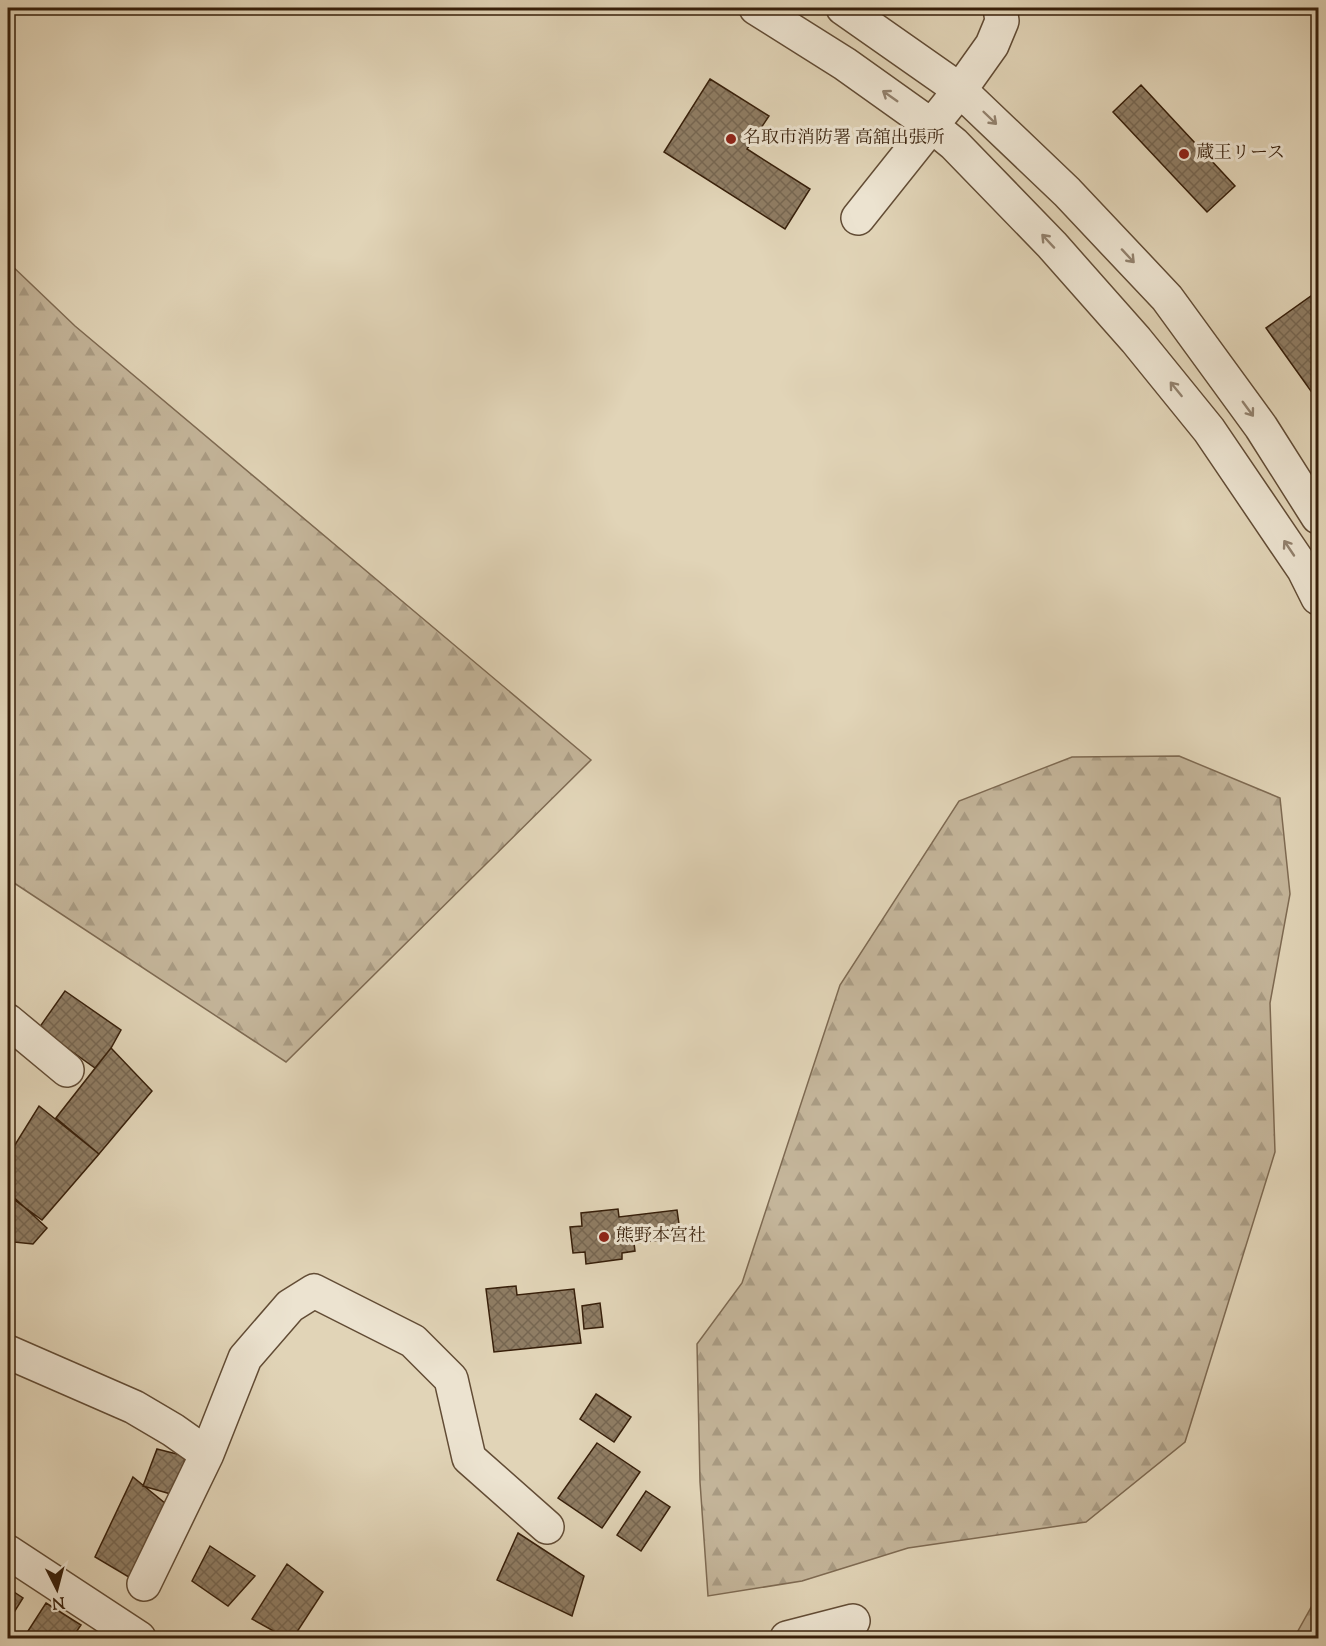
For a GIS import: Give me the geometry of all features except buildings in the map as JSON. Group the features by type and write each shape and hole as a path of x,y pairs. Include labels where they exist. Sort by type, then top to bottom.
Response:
{"street":[{"path":"756,8 845,64 932,126 954,144 1052,245 1136,340 1209,430 1304,570 1318,598"},
{"path":"843,8 960,90 1067,192 1167,298 1261,427 1318,517"},
{"path":"858,218 960,90 992,45 1002,21 1000,8"},
{"path":"8,1021 67,1070"},
{"path":"144,1584 207,1454 245,1358 290,1306 314,1291 413,1341 451,1379 469,1458 547,1527"},
{"path":"8,1352 134,1407 207,1454"},
{"path":"8,1552 105,1629 139,1638"},
{"path":"787,1638 853,1621"}],"green space":[{"path":"8,262 75,326 591,760 286,1062 8,879"},
{"path":"1179,756 1280,798 1290,894 1270,1003 1275,1152 1185,1442 1086,1522 908,1548 802,1581 708,1596 700,1482 697,1344 742,1283 840,985 959,801 1072,757"},
{"path":"1318,1595 1318,1638 1294,1638"}],"place":[{"name":"名取市消防署 高舘出張所","path":"731,139"},
{"name":"蔵王リース","path":"1184,154"},
{"name":"熊野本宮社","path":"604,1237"}]}
